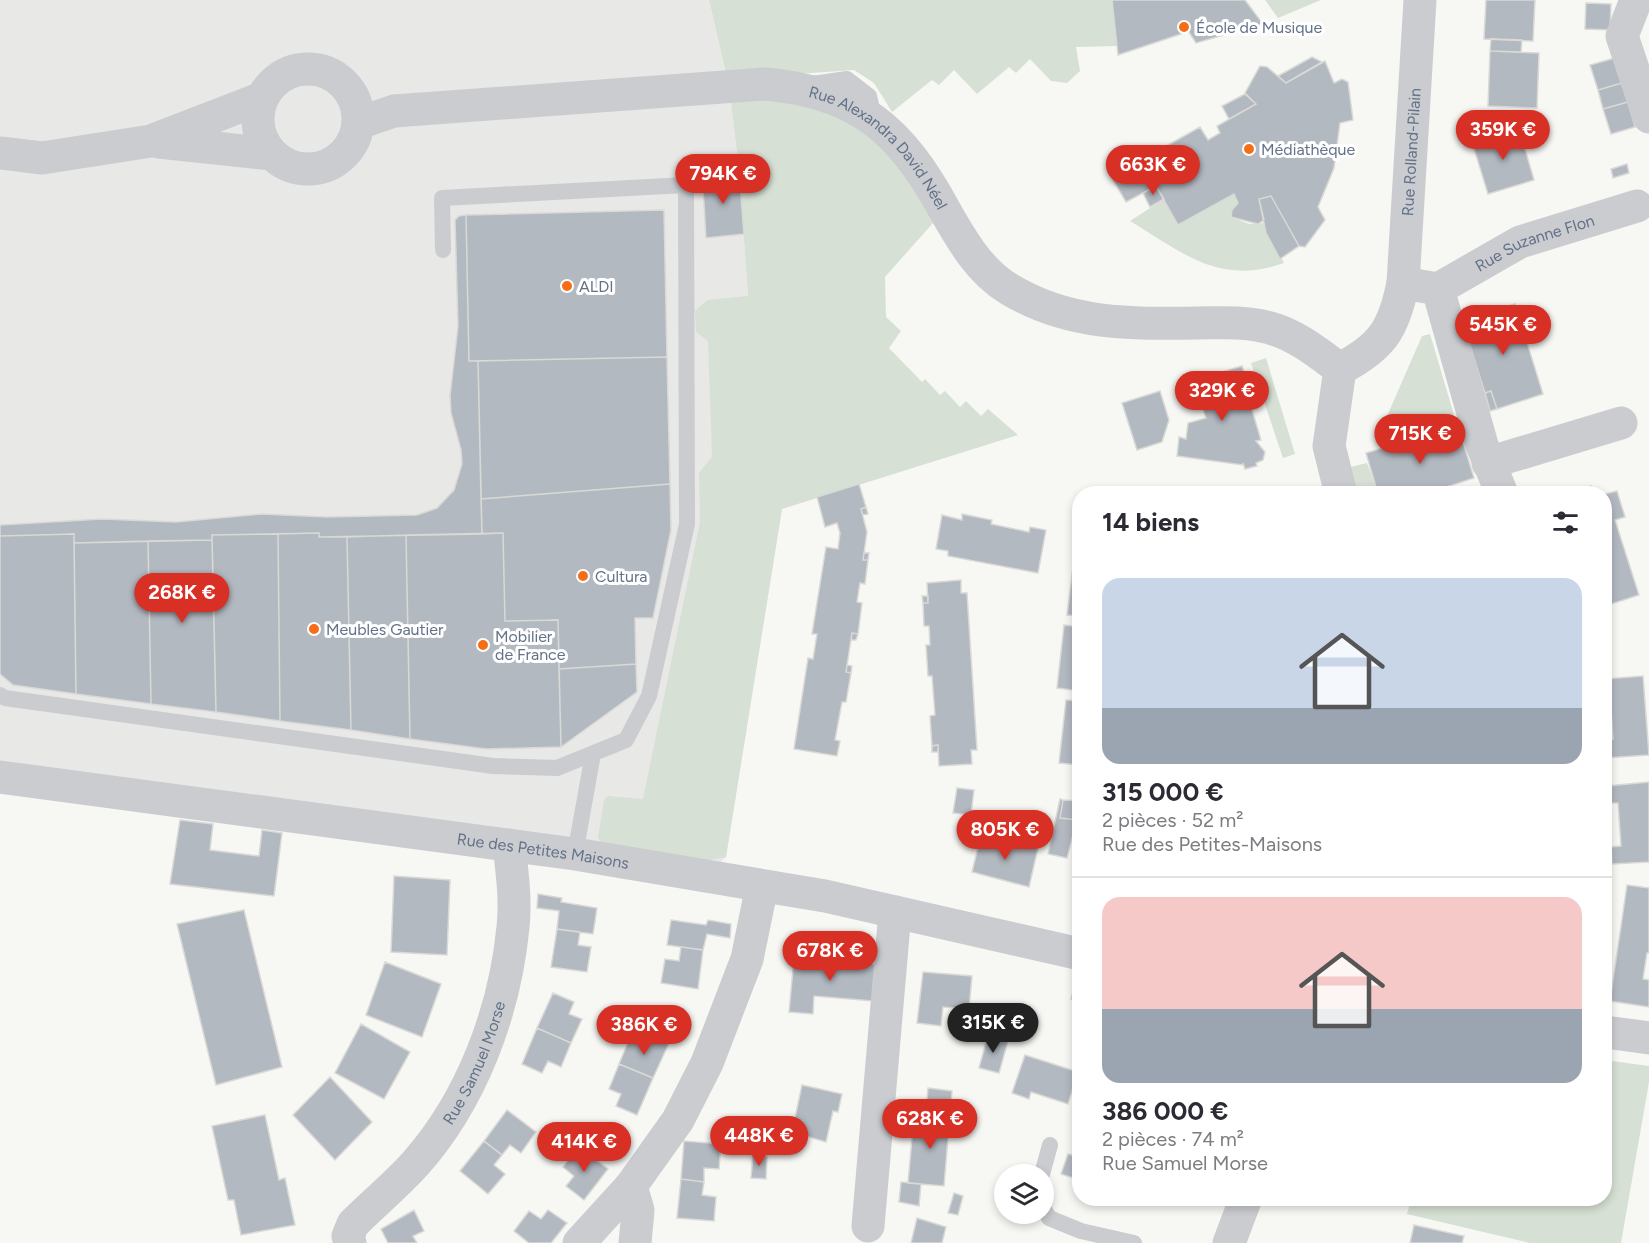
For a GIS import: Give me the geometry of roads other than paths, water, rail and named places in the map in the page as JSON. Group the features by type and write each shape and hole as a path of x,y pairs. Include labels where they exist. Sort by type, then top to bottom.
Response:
{"street":[{"name":"Rue Rolland-Pilain","path":"1340,369 1363,357 1388,332 1401,293 1420,0"},
{"path":"1636,0 1622,36 1649,117"},
{"path":"310,68 327,72 341,80 352,92 358,107 359,123 349,150 326,167 297,169 283,163 272,154 258,128 258,113 262,99 270,86 294,70 310,68"},
{"name":"Rue Alexandra David Néel","path":"359,123 394,111 765,84 796,87 837,99 874,118 897,139 913,158 969,251 994,278 1023,297 1063,314 1106,323 1232,323 1269,328 1315,351 1340,369"},
{"path":"0,153 42,158 151,141 262,99"},
{"path":"151,141 272,154"},
{"name":"Rue Suzanne Flon","path":"1438,289 1520,242 1637,206"},
{"path":"1401,293 1438,289 1488,463 1498,486"},
{"path":"1337,483 1329,446 1340,369"},
{"path":"1488,463 1621,423"},
{"name":"Rue des Petites Maisons","path":"0,777 575,854 825,896 1072,952"},
{"name":"Rue Samuel Morse","path":"350,1243 348,1236 353,1224 416,1163 452,1113 482,1055 504,987 513,925 509,845"},
{"path":"579,1243 631,1186 678,1120 707,1063 747,959 762,886"},
{"path":"868,1226 895,912"},
{"path":"1612,1033 1649,1038"},
{"path":"631,1186 638,1210 635,1243"},
{"path":"1229,1243 1243,1206"}],"lane":[{"path":"0,695 5,698 493,766 557,768 626,740 649,696 687,524 686,185 442,198 442,250"},
{"path":"575,854 593,754"},
{"path":"1045,1164 1050,1145"},
{"path":"1054,1220 1081,1231 1134,1243"}],"place":[{"name":"École de Musique","path":"1184,27"},
{"name":"Médiathèque","path":"1249,149"},
{"name":"ALDI","path":"567,286"},
{"name":"Cultura","path":"583,576"},
{"name":"Meubles Gautier","path":"314,629"},
{"name":"Mobilier de France","path":"483,645"}]}
